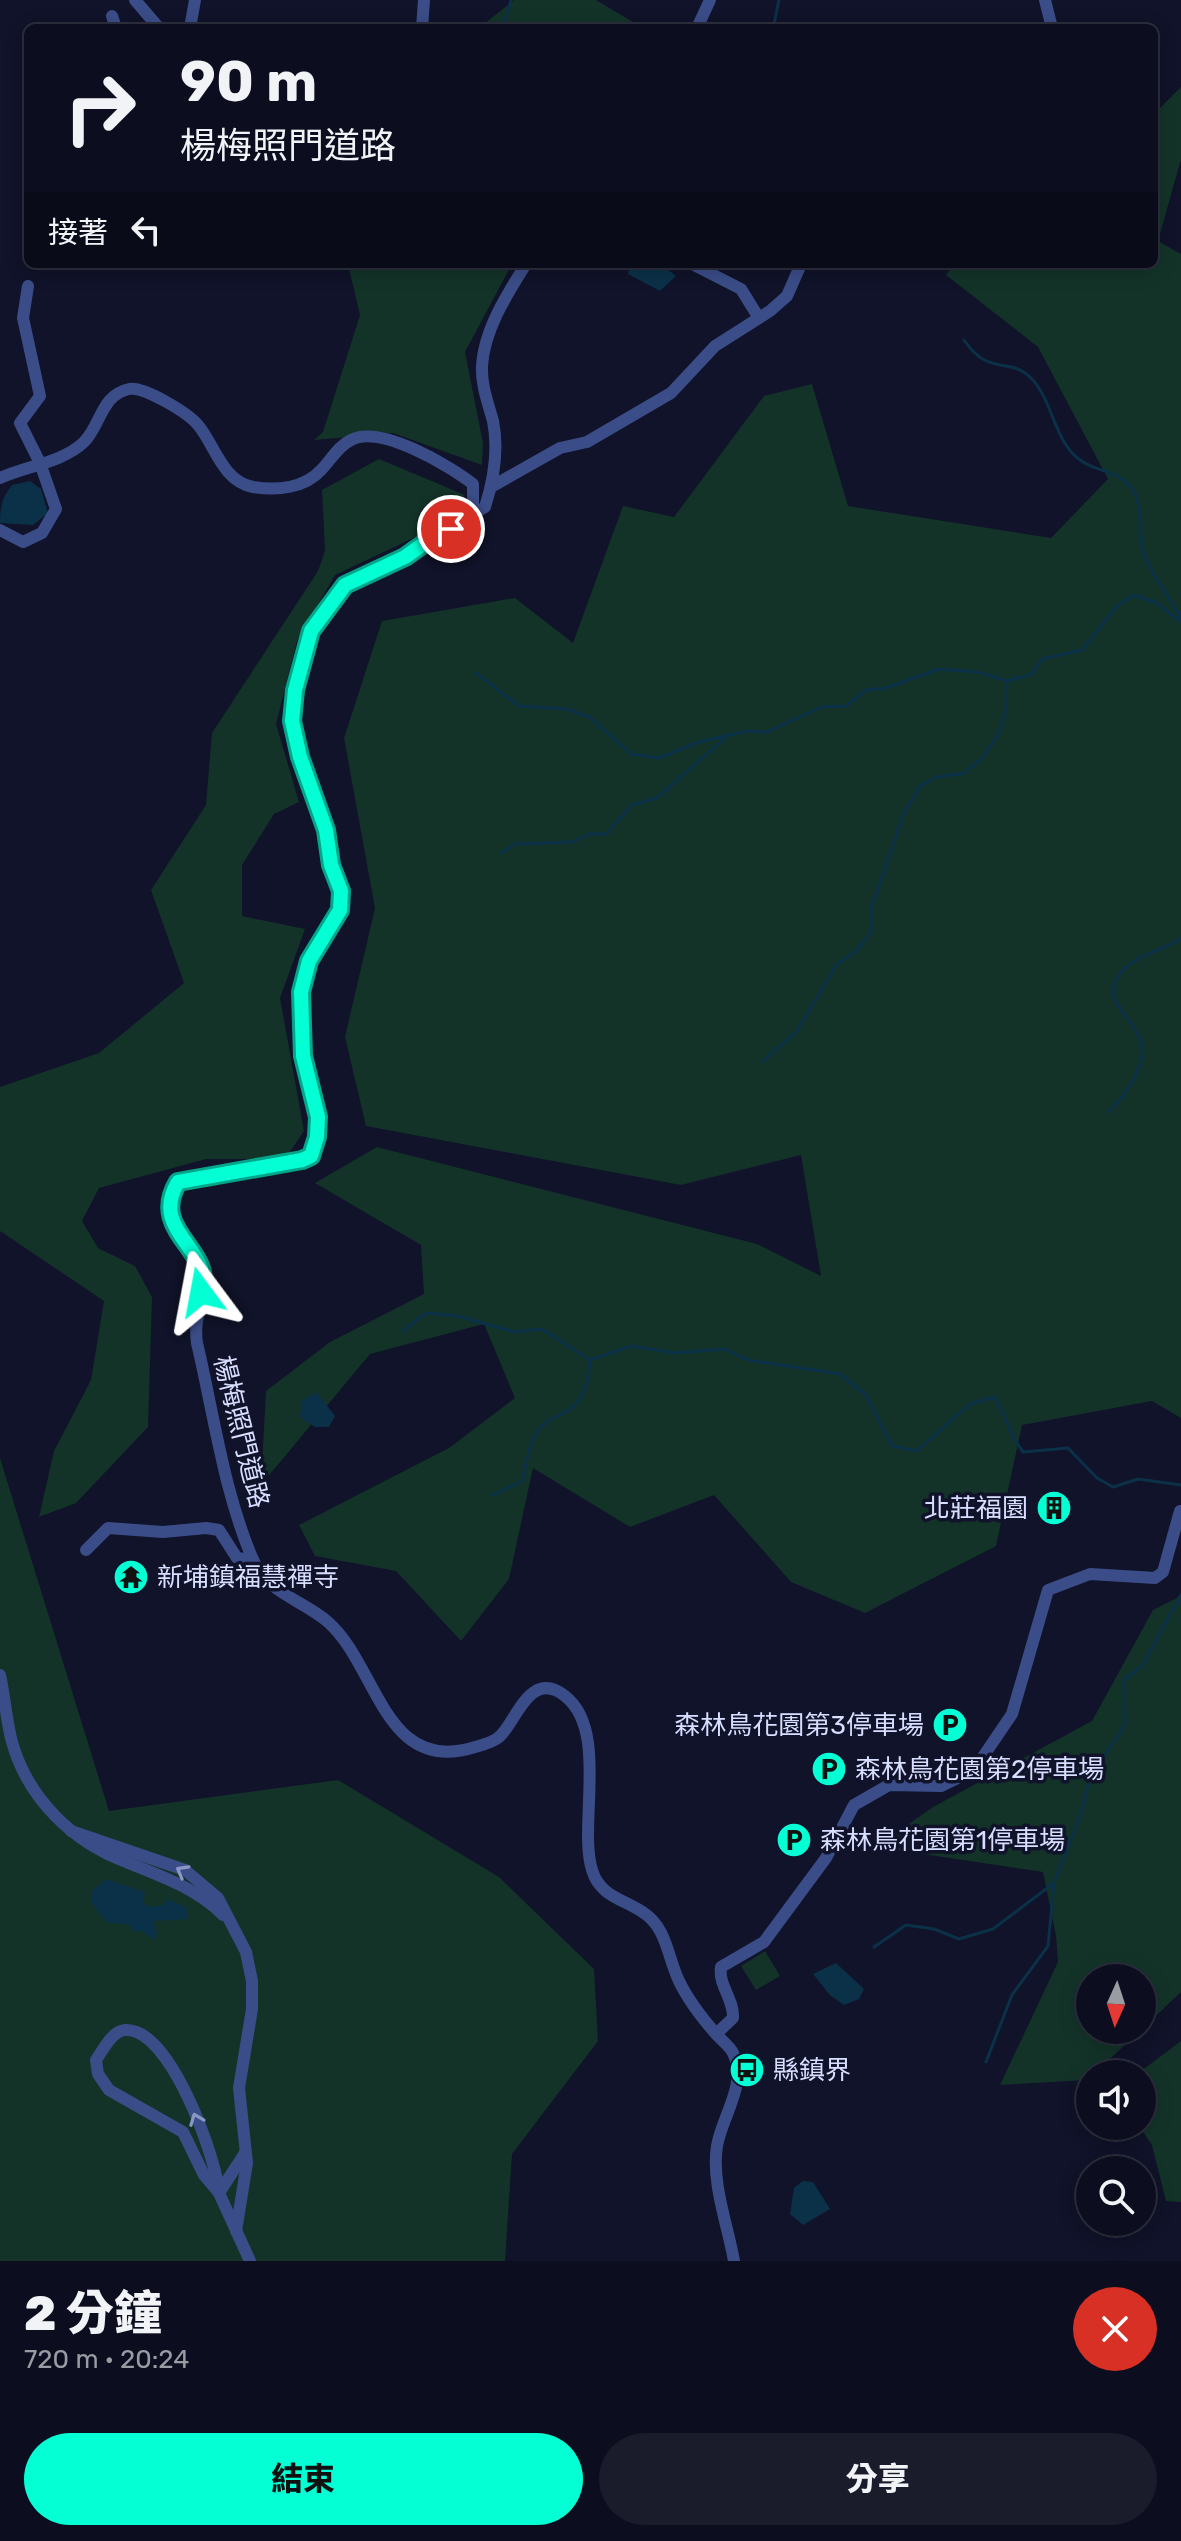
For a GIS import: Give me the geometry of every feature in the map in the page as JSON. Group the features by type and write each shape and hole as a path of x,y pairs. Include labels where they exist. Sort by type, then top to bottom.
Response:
{"street":[{"path":"135,0 156,24"},
{"path":"191,24 195,0"},
{"path":"422,24 424,0"},
{"path":"699,24 710,0"},
{"path":"1045,0 1051,24"},
{"name":"楊梅照門道路","path":"523,268 507,294 484,355 484,392 495,438 491,487 485,507 405,557 345,585 311,631 295,690 292,721 297,745 326,830 331,865 341,891 340,910 309,961 301,992 303,1056 318,1117 314,1150 302,1160 178,1182 168,1203 170,1219 200,1270 203,1286 195,1317 197,1343 238,1517 253,1560 265,1579 326,1620 340,1634 396,1730 418,1745 449,1752 473,1748 500,1737 520,1703 532,1694 546,1690 568,1697 576,1707 586,1735 590,1761 590,1865 596,1883 605,1892 646,1914 656,1925 678,1980 733,2053 738,2079 717,2149 734,2261"},
{"path":"700,268 741,289 759,318"},
{"path":"491,487 560,448 587,442 671,393 715,346 787,296 799,268"},
{"path":"0,530 23,542 42,533 56,509 40,463 20,423 40,396 23,318 28,286"},
{"path":"0,478 71,453 86,441 111,396 131,388 148,392 198,424 222,464 236,479 251,486 284,488 308,482 346,444 367,436 406,445 456,470 473,484 473,515"},
{"path":"716,2034 733,2018 733,2006 719,1976 721,1967 764,1942 826,1858 854,1805 889,1785 941,1786 974,1770 1012,1714 1048,1590 1090,1574 1155,1578 1163,1572 1180,1511"},
{"path":"86,1550 108,1528 163,1532 206,1528 219,1530 237,1558 253,1560"},
{"path":"0,1675 12,1742 29,1783 48,1810 94,1850 184,1888 220,1911 234,1926 246,1952 252,1981 239,2088 245,2153 236,2231"},
{"path":"219,2193 204,2175 183,2132 118,2096 98,2074 96,2060 113,2036 124,2030 144,2034 167,2059 185,2092 212,2162 219,2193 250,2261"},
{"path":"219,2193 245,2153"}],"green space":[{"path":"514,0 596,0 636,24 484,24"},
{"path":"1181,87 1181,159 1158,241 1158,110"},
{"path":"1158,241 1181,254 1181,1418 1152,1401 1022,1425 996,1546 865,1613 791,1582 714,1495 630,1527 533,1468 509,1579 461,1641 396,1571 315,1556 299,1525 449,1448 515,1398 484,1324 370,1354 261,1485 266,1391 330,1342 424,1294 421,1245 315,1183 377,1147 757,1244 821,1276 801,1155 681,1185 366,1126 345,1037 375,908 344,738 382,621 515,598 573,643 623,506 674,517 764,396 812,384 848,506 1051,538 1108,479 1038,347 946,275 951,268 1158,268"},
{"path":"349,268 510,268 465,352 483,443 482,465 393,433 314,440 323,432 360,315"},
{"path":"379,459 465,495 441,525 335,575 297,641 276,724 299,802 274,814 242,865 242,916 305,929 280,998 304,1131 285,1159 206,1159 99,1188 82,1221 98,1248 135,1266 152,1297 148,1427 76,1503 39,1517 54,1451 91,1380 104,1301 0,1231 0,1087 99,1053 184,983 151,890 206,805 212,733 318,571 325,551 322,490"},
{"path":"0,1458 109,1811 338,1780 499,1877 594,1969 598,2041 512,2154 505,2261 0,2261"},
{"path":"1181,1596 1181,1992 1156,2016 1156,1964 1076,1964 1076,2044 1126,2044 1109,2060 1076,2060 1076,2081 1000,2085 1058,1962 1043,1872 876,1847 933,1807 1092,1721 1153,1610"},
{"path":"765,1951 780,1976 756,1990 741,1966"},
{"path":"1181,2041 1181,2202 1166,2201 1156,2156 1149,2140 1156,2140 1156,2060"}],"water":[{"path":"629,268 666,268 676,276 660,291 628,274"},
{"path":"30,481 41,489 48,513 33,525 0,523 2,502 12,485"},
{"path":"316,1392 335,1416 329,1427 315,1427 300,1417 302,1401"},
{"path":"106,1879 145,1892 143,1901 148,1907 164,1905 167,1899 188,1908 188,1919 153,1921 157,1933 154,1940 141,1930 133,1932 130,1925 107,1922 92,1904 92,1891"},
{"path":"836,1963 864,1989 859,1999 844,2005 830,1995 813,1974"},
{"path":"803,2181 813,2182 830,2209 803,2225 790,2214 794,2188"}],"waterway":[{"path":"504,24 511,0"},
{"path":"774,24 779,0"},
{"path":"964,340 982,359 1015,368 1030,377 1044,396 1058,431 1071,452 1087,464 1118,476 1130,486 1138,502 1144,554 1181,618"},
{"path":"476,673 519,706 567,709 591,718 631,754 659,758 699,742 747,731 767,732 821,707 846,706 866,690 886,688 939,669 978,672 1007,681 1032,674 1042,659 1082,650 1117,606 1134,595 1157,603 1181,622"},
{"path":"762,1062 797,1031 837,964 856,951 871,932 871,909 904,813 920,786 937,777 965,773 983,757 998,735 1006,710 1007,682"},
{"path":"501,853 515,844 572,842 589,834 606,834 632,805 657,798 724,739"},
{"path":"1109,1112 1132,1082 1142,1056 1139,1036 1115,1001 1115,982 1135,960 1181,938"},
{"path":"403,1331 426,1313 457,1316 515,1332 542,1329 590,1360 631,1346 675,1353 724,1349 748,1360 840,1374 866,1395 892,1446 917,1451 970,1404 994,1397 1023,1452 1068,1448 1097,1478 1113,1487 1138,1479 1181,1485"},
{"path":"493,1495 522,1481 534,1437 545,1423 576,1404 586,1385 590,1361"},
{"path":"874,1947 906,1925 934,1929 959,1939 993,1929 1054,1883 1080,1816 1090,1778 1125,1725 1124,1680 1142,1666 1181,1595"},
{"path":"986,2062 1012,1995 1048,1946 1054,1883"}],"place":[{"name":"北莊福園","path":"1054,1508"},
{"name":"新埔鎮福慧禪寺","path":"131,1577"},
{"name":"森林鳥花園第3停車場","path":"950,1725"},
{"name":"森林鳥花園第2停車場","path":"829,1769"},
{"name":"森林鳥花園第1停車場","path":"794,1840"},
{"name":"縣鎮界","path":"747,2070"}],"route":[{"path":"201,1292 200,1270 170,1219 168,1203 178,1182 302,1160 311,1156 317,1137 318,1117 303,1056 301,992 309,961 340,910 341,891 331,865 326,830 300,757 292,721 295,690 311,631 333,597 345,585 359,577 371,575 451,529"}]}
